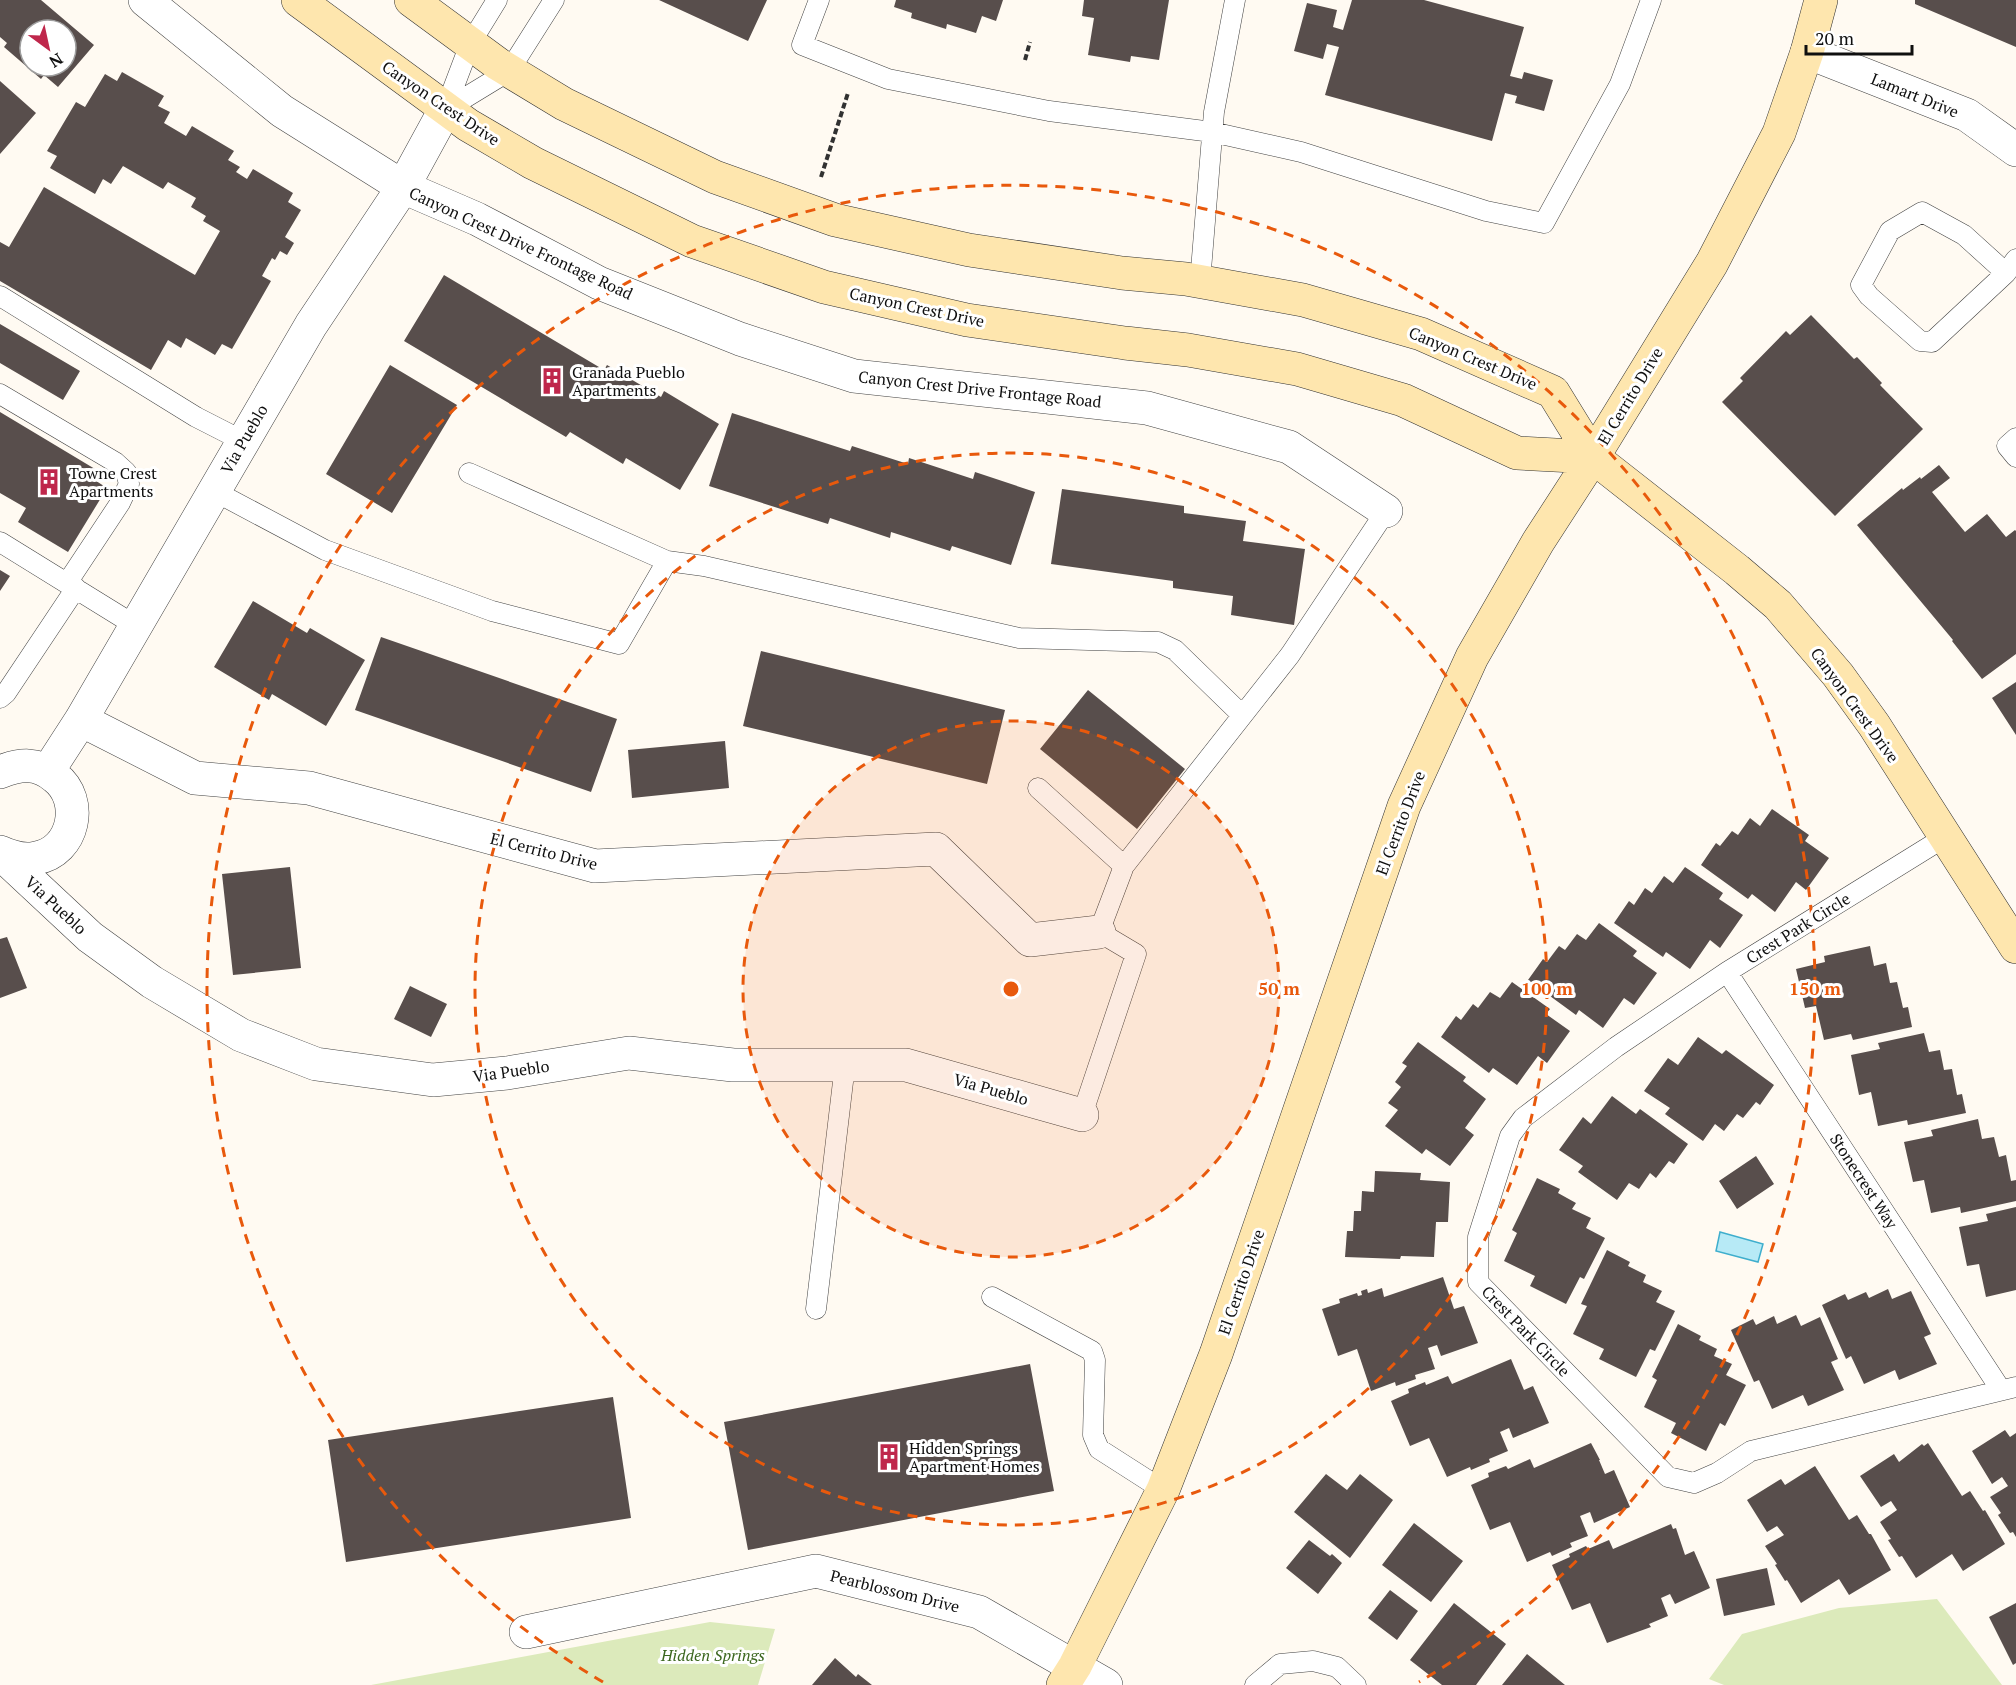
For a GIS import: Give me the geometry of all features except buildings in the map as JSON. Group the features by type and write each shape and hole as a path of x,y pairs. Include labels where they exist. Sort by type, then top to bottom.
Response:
{"main road":[{"name":"Canyon Crest Drive","path":"298,0 445,110 533,163 692,241 824,288 967,320 1188,350 1297,369 1402,400 1517,453 1593,457"},
{"name":"El Cerrito Drive","path":"1069,1675 1163,1490 1216,1354 1404,806 1472,657 1538,542 1593,457 1712,262 1779,133 1807,52 1821,0"},
{"name":"Canyon Crest Drive","path":"426,4 470,44 564,104 715,177 836,220 969,250 1200,282 1303,300 1421,334 1553,392 1593,457 1778,605 1838,675 1874,725 2016,947"}],"street":[{"name":"Canyon Crest Drive Frontage Road","path":"145,0 282,111 403,187 477,219 599,283 760,346 854,376 1147,408 1289,447 1386,511"},
{"name":"Lamart Drive","path":"1807,52 1967,115 2016,150"},
{"name":"Via Pueblo","path":"0,852 18,859 36,858 53,851 66,837 73,820 73,802 65,784 48,771 81,720 310,325 403,187 445,110"},
{"name":"El Cerrito Drive","path":"81,720 195,778 309,788 595,866 936,849 1030,939 1099,932"},
{"path":"0,772 16,766 34,765 48,771"},
{"name":"Via Pueblo","path":"0,852 90,937 152,982 241,1035 316,1064 433,1080 507,1073 629,1053 733,1065 906,1065 1082,1115"},
{"name":"Pearblossom Drive","path":"526,1632 816,1571 979,1612 1069,1675 1106,1685"}],"lane":[{"path":"445,110 470,44 497,0"},
{"path":"445,110 509,70 554,0"},
{"path":"819,0 802,45 888,79 1049,111 1212,132 1301,152 1486,211 1544,223 1620,84 1652,0"},
{"path":"1200,282 1212,132 1235,0"},
{"path":"1922,212 1964,235 2011,266 1932,342 1920,341 1869,296 1861,285 1890,231 1922,212"},
{"path":"0,296 196,417 243,441"},
{"path":"0,394 116,462 128,474 129,484 71,586 6,693 0,698"},
{"path":"2016,438 2007,446 2016,457"},
{"path":"469,473 667,561 704,566 1019,638 1158,642 1175,650 1242,715"},
{"path":"214,491 325,550 492,610 619,644 667,561"},
{"path":"1082,1115 1136,954 1099,932 1124,866 1290,655 1386,511"},
{"path":"0,542 136,626"},
{"path":"1038,788 1124,866"},
{"name":"Crest Park Circle","path":"1945,837 1726,972 1616,1047 1523,1118 1510,1136 1478,1237 1478,1282 1668,1478 1694,1483 1717,1473 1751,1451 2009,1388"},
{"name":"Stonecrest Way","path":"1726,972 2009,1388"},
{"path":"816,1310 845,1065"},
{"path":"992,1297 1092,1351 1095,1360 1094,1435 1097,1446 1163,1490"},
{"path":"1255,1685 1280,1665 1313,1661 1337,1667 1356,1685"}],"path":[{"path":"1025,60 1030,42"},
{"path":"810,211 857,67"}],"green space":[{"path":"1937,1599 2002,1685 1724,1685 1709,1679 1742,1634 1839,1608"},
{"name":"Hidden Springs","path":"710,1622 775,1629 758,1685 371,1685"}],"water":[{"path":"1720,1232 1763,1244 1758,1262 1716,1251"}],"place":[{"name":"Granada Pueblo Apartments","path":"552,381"},
{"name":"Towne Crest Apartments","path":"49,482"},
{"name":"Hidden Springs Apartment Homes","path":"889,1457"}]}
